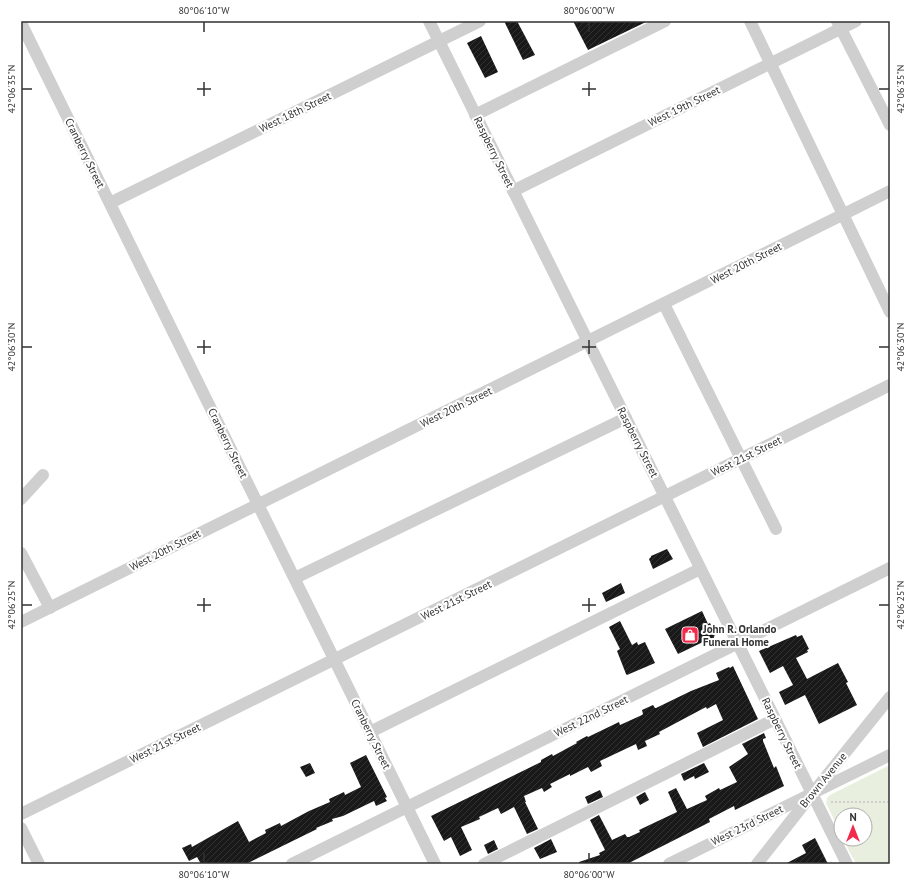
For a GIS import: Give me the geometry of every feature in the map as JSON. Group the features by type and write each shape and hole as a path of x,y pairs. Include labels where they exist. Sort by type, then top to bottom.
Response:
{"street":[{"name":"Raspberry Street","path":"429,21 847,864"},
{"name":"West 18th Street","path":"110,203 480,21"},
{"path":"475,115 665,21"},
{"path":"750,21 890,312"},
{"name":"West 19th Street","path":"513,191 770,63 839,25 856,21"},
{"name":"Cranberry Street","path":"21,23 435,864"},
{"path":"839,25 890,125"},
{"name":"West 20th Street","path":"21,622 890,191"},
{"path":"664,304 776,529"},
{"name":"West 21st Street","path":"21,814 890,385"},
{"path":"295,578 626,418"},
{"path":"21,498 44,475"},
{"path":"21,553 50,608"},
{"name":"West 22nd Street","path":"292,864 890,568"},
{"path":"370,732 700,569"},
{"name":"Brown Avenue","path":"757,864 890,698"},
{"path":"484,864 775,719"},
{"name":"West 23rd Street","path":"670,864 890,755"},
{"path":"21,828 39,864"}],"path":[{"path":"831,802 890,802"}],"green space":[{"path":"890,765 890,864 856,864 847,847 873,847 873,807 833,807 833,817 826,803 827,798 830,795"}],"building":[{"path":"504,21 517,21 535,55 523,60"},
{"path":"573,21 648,21 588,50"},
{"path":"481,36 498,72 485,78 467,43"},
{"path":"667,549 673,559 653,569 649,559 651,556"},
{"path":"621,583 625,593 606,602 602,593"},
{"path":"702,611 715,634 713,640 710,639 678,654 665,629"},
{"path":"620,621 632,645 637,642 638,645 645,642 655,663 627,675 626,674 617,651 620,649 609,627"},
{"path":"796,635 797,637 802,635 809,649 807,650 808,652 796,658 807,679 838,663 848,682 846,683 857,705 819,724 805,695 785,705 779,692 793,685 783,666 770,673 759,651"},
{"path":"733,666 758,719 703,747 697,733 723,720 716,704 707,709 706,707 645,741 647,746 638,750 636,744 600,761 602,766 591,772 588,767 550,784 552,787 544,792 542,788 524,796 525,802 538,829 527,834 514,807 501,814 498,808 479,817 480,819 461,827 472,850 460,856 451,837 444,841 431,816 541,762 541,760 552,754 553,756 587,736 588,737 619,722 620,725 642,715 642,710 653,705 656,708 691,691 719,680 716,673"},
{"path":"764,733 766,738 763,739 763,741 774,768 776,766 784,786 735,810 734,806 709,819 710,822 627,864 579,864 579,862 600,855 599,853 605,850 590,820 599,815 612,840 625,834 629,837 640,832 639,830 677,812 668,792 676,788 687,809 707,800 705,796 719,788 720,790 737,782 729,767 748,754 742,744"},
{"path":"366,755 387,797 385,798 387,801 376,806 374,801 343,816 332,819 333,821 316,828 317,829 246,864 201,864 197,857 189,861 182,848 191,844 192,847 238,821 249,842 266,833 265,830 280,823 281,826 330,802 329,799 344,792 345,795 361,787 350,763"},
{"path":"310,763 315,773 306,777 300,767"},
{"path":"704,763 709,772 695,779 694,776 684,781 681,774"},
{"path":"600,790 603,797 588,804 585,797"},
{"path":"645,792 649,800 640,805 636,797"},
{"path":"815,838 828,864 785,864 806,853 802,845"},
{"path":"551,839 557,852 540,859 534,848"},
{"path":"494,840 498,849 488,854 484,845"}],"place":[{"name":"John R. Orlando Funeral Home","path":"690,635"}]}
